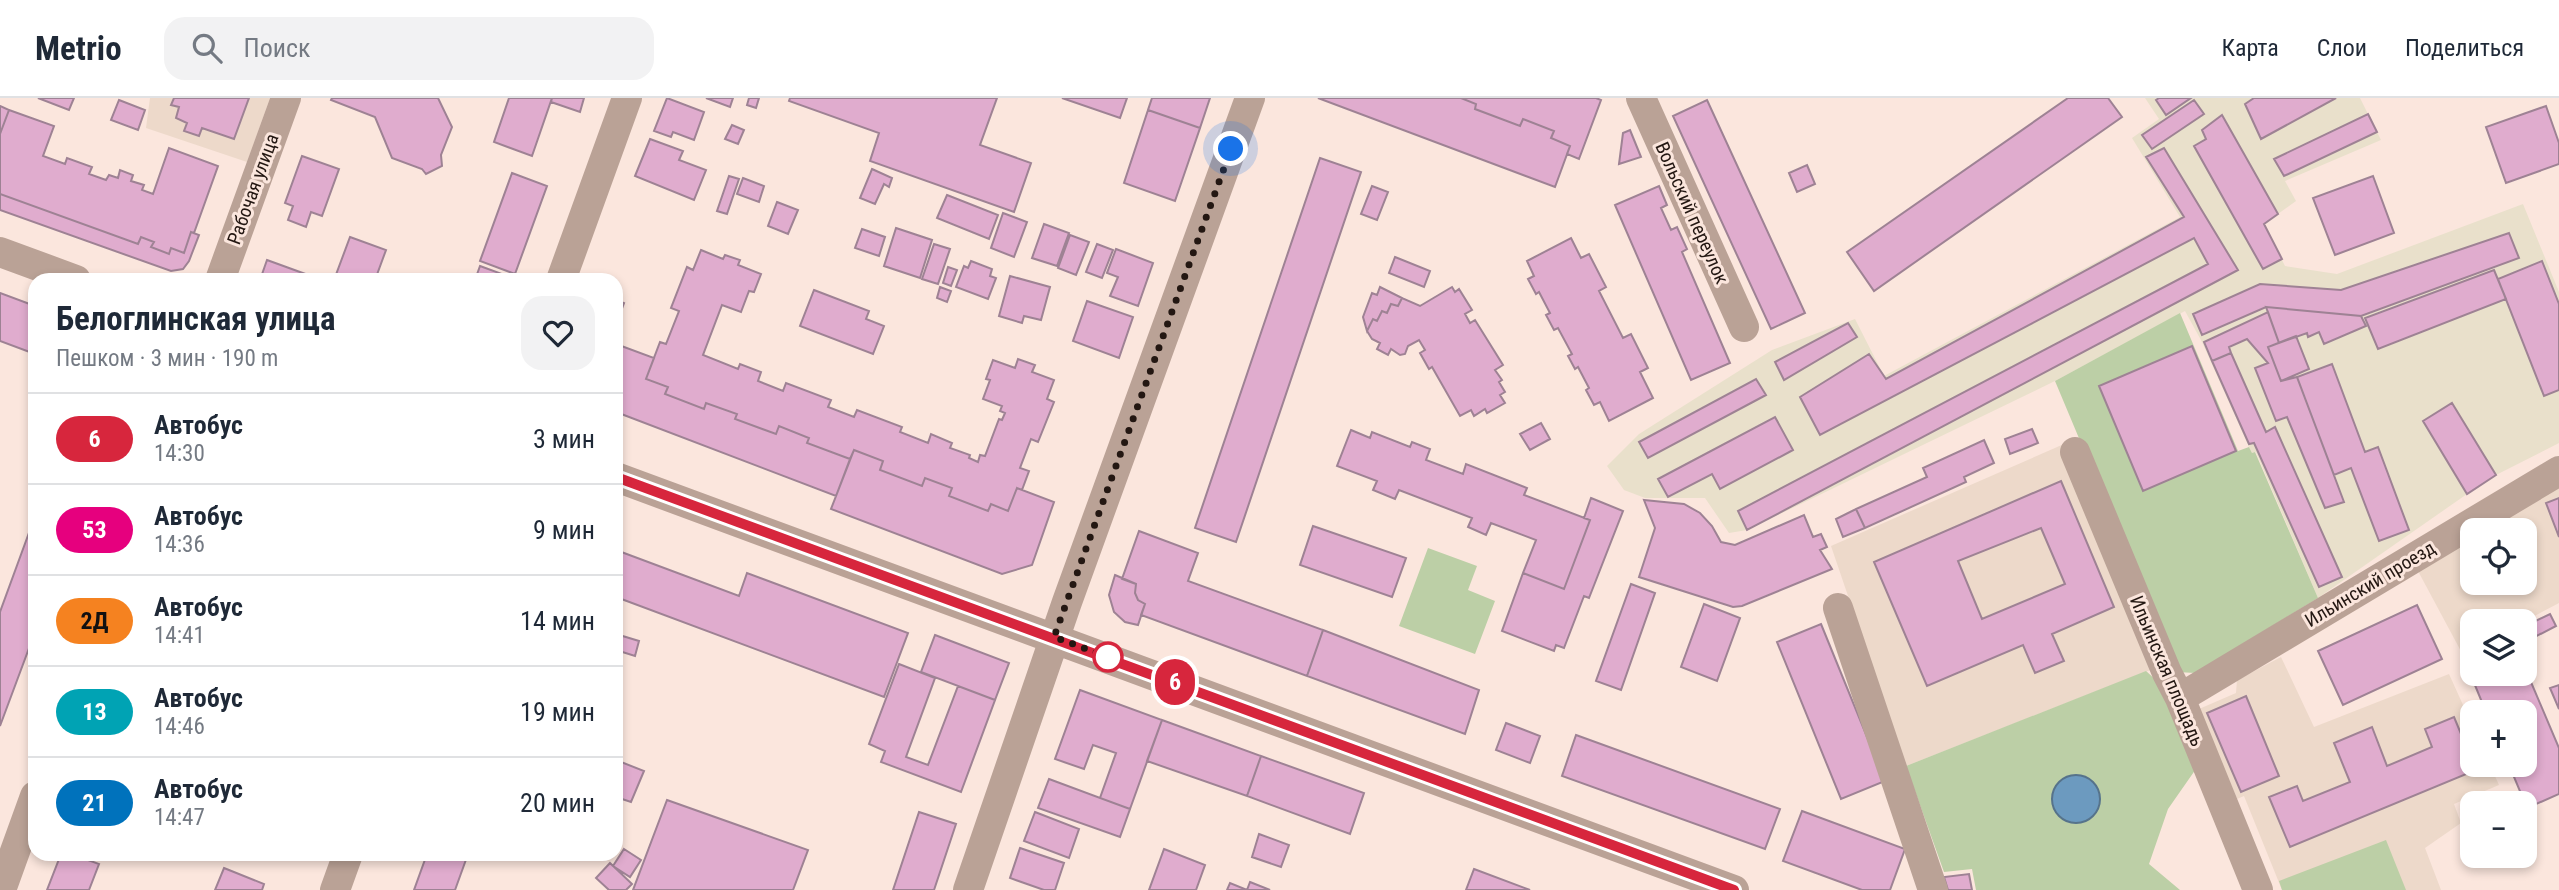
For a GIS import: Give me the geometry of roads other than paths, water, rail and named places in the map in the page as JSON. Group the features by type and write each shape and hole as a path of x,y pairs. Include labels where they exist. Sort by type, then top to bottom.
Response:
{"street":[{"name":"Рабочая улица","path":"223,273 286,98"},
{"path":"564,273 626,98"},
{"path":"968,890 1054,637 1250,98"},
{"name":"Вольский переулок","path":"1641,98 1744,327"},
{"path":"0,252 57,273"},
{"name":"Ильинская площадь","path":"2075,452 2258,890"},
{"name":"Ильинский проезд","path":"2180,698 2559,471"},
{"path":"623,480 1734,890"},
{"path":"1838,608 1933,890"},
{"path":"1,890 28,815"},
{"path":"335,890 345,861"}],"water":[{"path":"2076,775 2093,782 2100,799 2093,816 2076,823 2059,816 2052,799 2059,782"}]}
